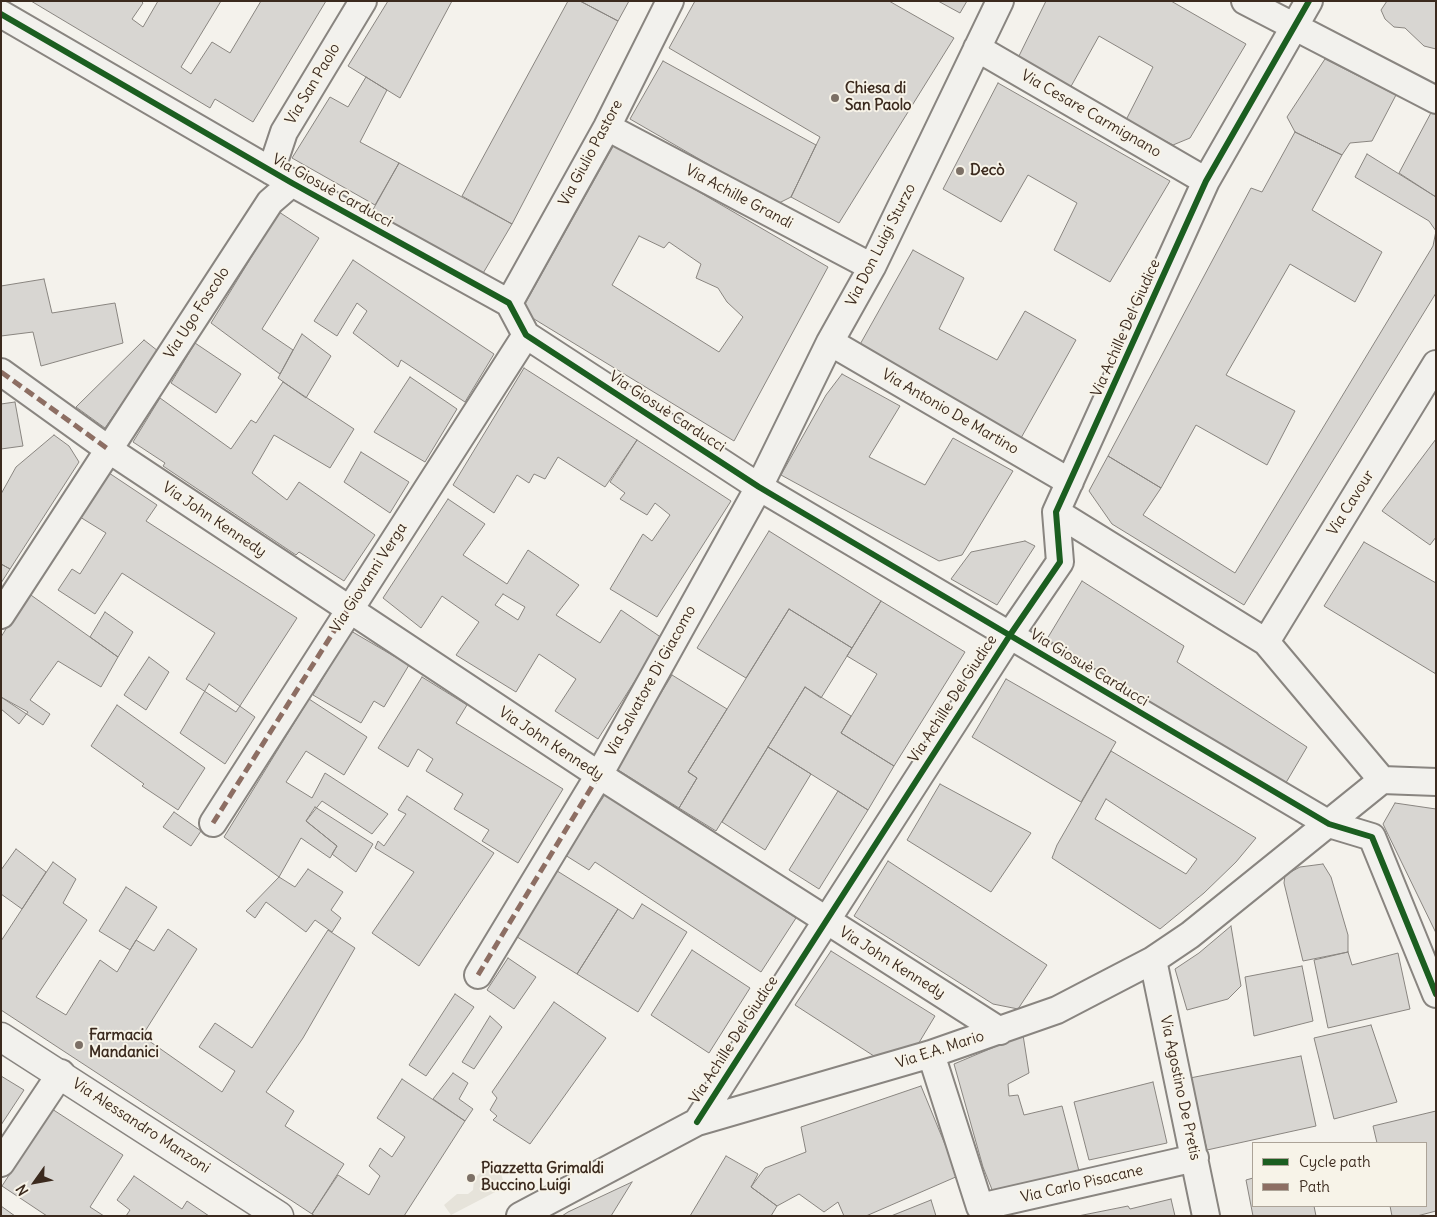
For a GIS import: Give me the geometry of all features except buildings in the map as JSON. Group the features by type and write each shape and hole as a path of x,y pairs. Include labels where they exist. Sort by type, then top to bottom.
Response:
{"street":[{"name":"Via San Paolo","path":"282,177 284,132 362,1"},
{"name":"Via Giulio Pastore","path":"510,304 607,127 670,1"},
{"name":"Via Don Luigi Sturzo","path":"759,487 830,342 872,268 1000,1"},
{"path":"1245,1 1295,29 1436,100"},
{"name":"Via Achille Del Giudice","path":"697,1122 1010,635 1060,562 1056,512 1206,180 1295,29 1309,1"},
{"name":"Via Giosuè Carducci","path":"1,14 282,177 510,304 526,335 759,487 1329,824 1372,837 1436,994"},
{"name":"Via Cesare Carmignano","path":"977,48 1206,180"},
{"name":"Via Achille Grandi","path":"607,127 872,268"},
{"name":"Via Ugo Foscolo","path":"1,615 270,202 282,177"},
{"name":"Via Giovanni Verga","path":"213,823 526,335"},
{"name":"Via Antonio De Martino","path":"830,342 1070,482"},
{"path":"1,372 108,449"},
{"name":"Via Cavour","path":"1266,642 1434,373"},
{"name":"Via John Kennedy","path":"108,449 599,775 1000,1031"},
{"name":"Via Salvatore Di Giacomo","path":"478,975 599,775 759,487"},
{"path":"1056,512 1266,642 1382,780 1436,782"},
{"name":"Via E.A. Mario","path":"520,1216 697,1122 931,1054 1056,1010 1153,960 1190,935 1382,780"},
{"name":"Via Agostino De Pretis","path":"1153,960 1206,1216"},
{"name":"Via Alessandro Manzoni","path":"1,1037 60,1073 279,1216"},
{"name":"Via Carlo Pisacane","path":"931,1054 980,1207 1194,1158"},
{"path":"1,1163 60,1073"}],"shaded area":[{"path":"488,1165 501,1173 504,1184 501,1189 451,1215 444,1205 457,1194 468,1194 473,1190 474,1179"}],"marked path":[{"path":"1,372 108,449"},
{"path":"213,823 348,609"},
{"path":"478,975 599,775"}],"cycle path":[{"path":"697,1122 1010,635 1060,562 1056,512 1206,181 1309,1"},
{"path":"1,14 292,183 509,303 526,335 759,487 1329,824 1372,837 1436,994"}],"place":[{"name":"Chiesa di San Paolo","path":"835,98"},
{"name":"Decò","path":"960,171"},
{"name":"Farmacia Mandanici","path":"79,1045"},
{"name":"Piazzetta Grimaldi Buccino Luigi","path":"471,1178"}]}
